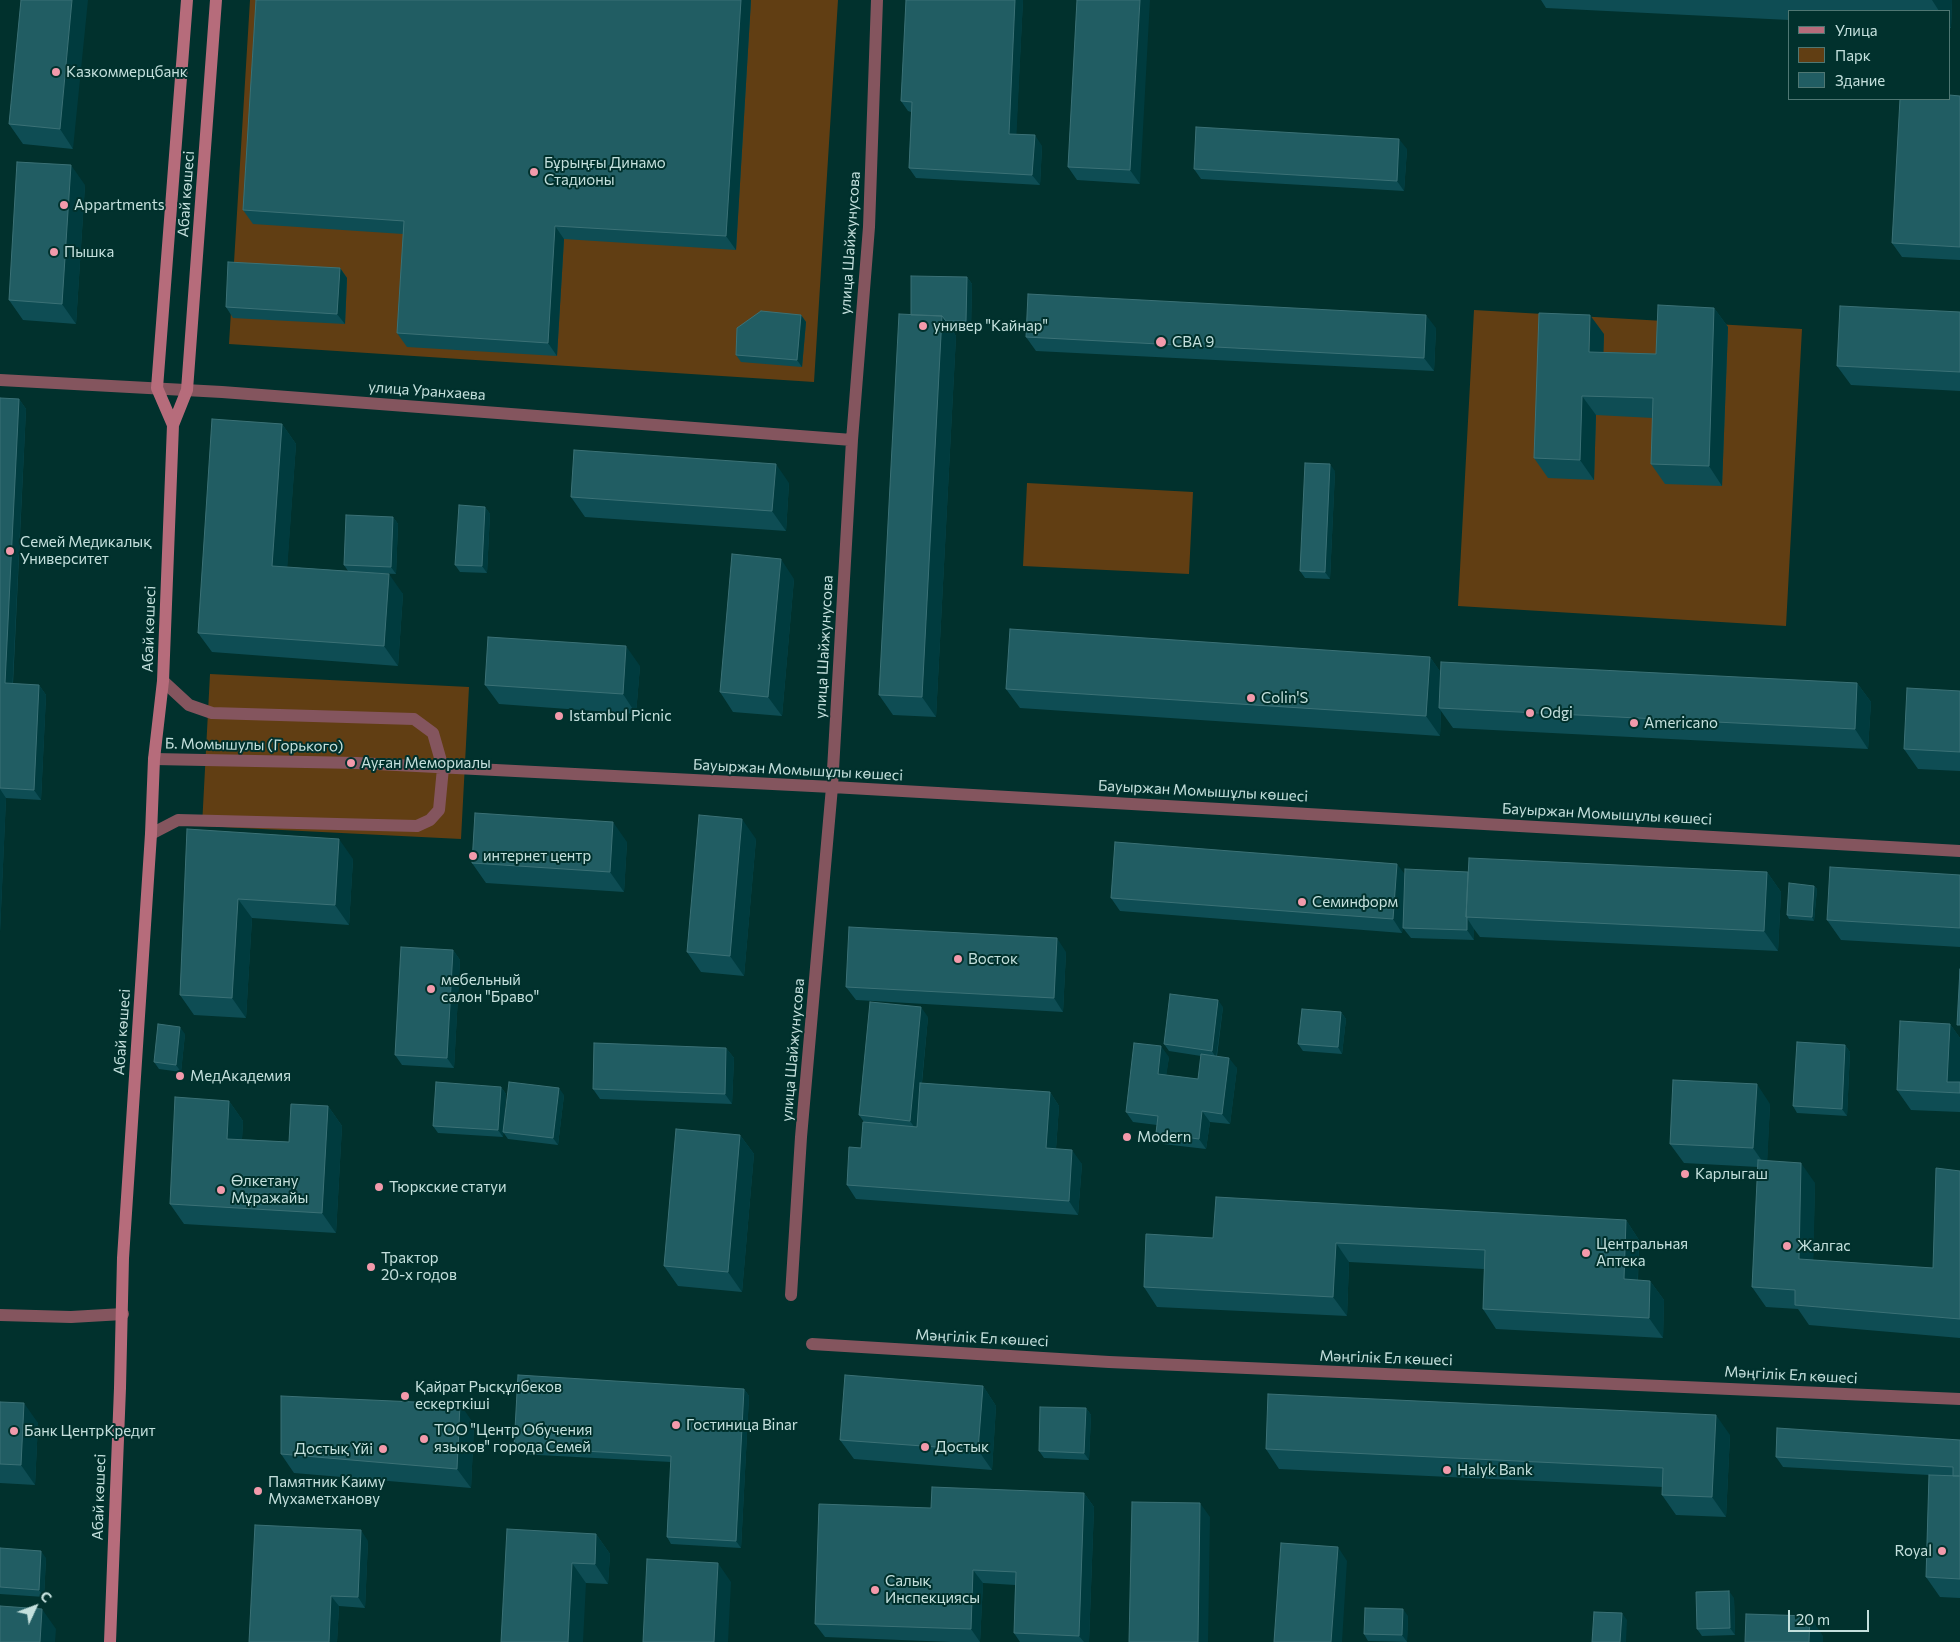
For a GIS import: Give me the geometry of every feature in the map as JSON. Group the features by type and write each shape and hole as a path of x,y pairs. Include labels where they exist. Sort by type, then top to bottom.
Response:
{"main road":[{"name":"Абай көшесі","path":"157,388 187,0"},
{"name":"Абай көшесі","path":"110,1642 123,1314 123,1258 151,834 154,759 163,681 173,425 188,390 216,0"},
{"path":"157,388 173,425"}],"street":[{"name":"улица Шайжунусова","path":"791,1295 801,1137 832,787 852,440 869,227 877,0"},
{"name":"улица Уранхаева","path":"0,380 188,390 852,440"},
{"path":"151,834 178,820 418,826 430,820 438,810 443,768 433,733 414,719 212,713 189,705 163,681"},
{"name":"Б. Момышулы (Горького)","path":"154,759 351,763 443,768"},
{"name":"Бауыржан Момышұлы көшесі","path":"443,768 832,787 1960,851"},
{"path":"0,1315 70,1317 123,1314"},
{"name":"Мәңгілік Ел көшесі","path":"812,1344 1109,1362 1960,1399"}],"green space":[{"name":"Бұрыңғы Динамо Стадионы","path":"250,0 838,0 814,382 229,344"},
{"path":"1474,310 1802,329 1786,626 1458,606"},
{"path":"1027,483 1193,492 1189,574 1023,566"},
{"path":"210,674 469,687 461,839 202,826"}],"building":[{"name":"Казкоммерцбанк","path":"21,0 72,0 60,129 9,124"},
{"path":"256,0 741,0 726,236 555,226 548,343 397,333 404,221 243,210"},
{"path":"906,0 1015,0 1009,134 1035,135 1032,175 909,168 912,102 901,101"},
{"path":"1077,0 1140,0 1130,170 1068,167"},
{"path":"1950,95 1960,96 1960,247 1892,243 1900,100 1950,100"},
{"path":"1196,127 1399,139 1397,181 1194,169"},
{"name":"Пышка","path":"17,162 71,165 62,304 9,300"},
{"path":"228,262 340,268 337,314 226,307"},
{"path":"911,276 967,277 966,321 946,321 942,316 911,315"},
{"path":"1028,294 1426,315 1424,358 1026,337"},
{"path":"1658,305 1714,308 1709,466 1651,464 1653,398 1582,396 1580,460 1534,458 1539,313 1590,315 1589,352 1656,354"},
{"path":"1840,306 1960,312 1960,372 1837,366"},
{"path":"761,311 801,315 797,360 736,355 737,328"},
{"path":"899,314 942,316 922,697 879,695"},
{"name":"Семей Медикалық Университет","path":"0,398 19,399 5,683 39,685 34,790 0,788"},
{"path":"212,419 282,424 272,566 389,574 384,646 198,633"},
{"path":"574,450 776,464 772,511 571,497"},
{"path":"1305,463 1330,464 1325,572 1300,571"},
{"path":"459,505 485,507 482,566 455,565"},
{"path":"346,515 393,517 391,567 344,565"},
{"path":"732,554 781,559 768,697 720,692"},
{"path":"1010,629 1430,657 1426,716 1006,689"},
{"path":"488,637 626,646 623,694 485,685"},
{"path":"1441,662 1857,683 1855,729 1439,708"},
{"path":"1907,688 1960,691 1960,752 1904,749"},
{"path":"475,813 613,822 610,872 472,863"},
{"path":"699,815 742,819 730,956 687,952"},
{"path":"187,829 339,839 335,905 238,899 232,998 180,995"},
{"path":"1115,842 1397,864 1393,919 1111,898"},
{"path":"1469,858 1767,872 1764,931 1466,917"},
{"path":"1830,867 1960,875 1960,928 1827,920"},
{"path":"1405,869 1468,872 1467,930 1403,928"},
{"path":"1789,883 1814,886 1812,917 1787,915"},
{"path":"849,927 1057,938 1054,998 846,987"},
{"path":"401,947 453,950 447,1058 395,1055"},
{"path":"1960,969 1960,1025 1957,1025"},
{"path":"1170,994 1218,1000 1212,1051 1164,1044"},
{"path":"870,1002 921,1007 910,1121 859,1115"},
{"path":"1302,1009 1341,1012 1338,1047 1298,1044"},
{"path":"1900,1021 1950,1024 1947,1082 1960,1082 1960,1093 1897,1090"},
{"path":"158,1024 180,1027 176,1065 154,1062"},
{"path":"1797,1042 1845,1045 1842,1109 1793,1106"},
{"path":"594,1043 726,1048 725,1094 593,1089"},
{"path":"1134,1043 1161,1046 1158,1074 1198,1079 1201,1054 1229,1058 1222,1114 1202,1111 1199,1139 1156,1133 1158,1116 1126,1112"},
{"path":"1673,1080 1757,1084 1753,1148 1670,1144"},
{"path":"436,1082 501,1087 498,1130 433,1126"},
{"path":"509,1082 559,1088 553,1138 503,1132"},
{"path":"920,1083 1050,1092 1046,1148 1072,1150 1069,1201 847,1185 849,1147 861,1148 863,1122 917,1127"},
{"path":"175,1097 229,1101 227,1139 289,1142 291,1104 328,1106 322,1213 170,1204"},
{"path":"676,1129 740,1135 728,1272 664,1266"},
{"path":"1758,1160 1801,1163 1799,1259 1933,1268 1936,1168 1960,1171 1960,1319 1795,1305 1795,1290 1752,1287"},
{"path":"1216,1197 1626,1220 1624,1279 1650,1281 1649,1318 1483,1309 1485,1250 1336,1243 1333,1297 1144,1287 1146,1234 1213,1238"},
{"path":"518,1375 744,1389 736,1541 667,1537 671,1456 514,1447"},
{"path":"845,1375 983,1386 978,1450 840,1440"},
{"path":"1268,1394 1716,1415 1712,1497 1662,1495 1663,1468 1266,1449"},
{"name":"Достық Үйі","path":"281,1396 460,1404 457,1469 281,1454"},
{"path":"0,1402 24,1403 21,1465 0,1464"},
{"path":"1040,1407 1086,1408 1084,1453 1039,1451"},
{"path":"1777,1428 1960,1440 1960,1476 1953,1476 1953,1467 1776,1457"},
{"path":"1929,1475 1960,1476 1960,1579 1926,1577"},
{"path":"932,1487 1084,1493 1079,1636 1014,1633 1016,1572 973,1570 971,1629 815,1624 819,1504 931,1508"},
{"path":"1132,1502 1200,1503 1198,1642 1129,1642"},
{"path":"255,1525 361,1530 358,1597 331,1596 329,1642 249,1642"},
{"path":"507,1529 596,1534 595,1564 572,1563 568,1642 501,1642"},
{"path":"1281,1543 1338,1547 1331,1642 1274,1642"},
{"path":"0,1548 41,1551 39,1590 0,1587"},
{"path":"647,1559 718,1563 714,1642 643,1642"},
{"path":"1729,1591 1730,1628 1697,1629 1696,1592"},
{"path":"0,1606 42,1609 40,1642 0,1642"},
{"path":"1365,1608 1403,1609 1402,1635 1364,1634"},
{"path":"1594,1612 1622,1613 1620,1642 1592,1642"},
{"path":"1746,1614 1810,1616 1809,1642 1745,1642"}],"place":[{"name":"Казкоммерцбанк","path":"56,72"},
{"name":"Бұрыңғы Динамо Стадионы","path":"534,172"},
{"name":"Appartments","path":"64,205"},
{"name":"Пышка","path":"54,252"},
{"name":"универ \"Кайнар\"","path":"923,326"},
{"name":"СВА 9","path":"1161,342"},
{"name":"Семей Медикалық Университет","path":"10,551"},
{"name":"Colin'S","path":"1251,698"},
{"name":"Odgi","path":"1530,713"},
{"name":"Istambul Picnic","path":"559,716"},
{"name":"Americano","path":"1634,723"},
{"name":"Ауған Мемориалы","path":"351,763"},
{"name":"интернет центр","path":"473,856"},
{"name":"Семинформ","path":"1302,902"},
{"name":"Восток","path":"958,959"},
{"name":"мебельный салон \"Браво\"","path":"431,989"},
{"name":"МедАкадемия","path":"180,1076"},
{"name":"Modern","path":"1127,1137"},
{"name":"Карлыгаш","path":"1685,1174"},
{"name":"Тюркские статуи","path":"379,1187"},
{"name":"Өлкетану Мұражайы","path":"221,1190"},
{"name":"Жалгас","path":"1787,1246"},
{"name":"Центральная Аптека","path":"1586,1253"},
{"name":"Трактор 20-х годов","path":"371,1267"},
{"name":"Қайрат Рысқұлбеков ескерткіші","path":"405,1396"},
{"name":"Гостиница Binar","path":"676,1425"},
{"name":"Банк ЦентрКредит","path":"14,1431"},
{"name":"ТОО \"Центр Обучения языков\" города Семей","path":"424,1439"},
{"name":"Достык","path":"925,1447"},
{"name":"Достық Үйі","path":"383,1449"},
{"name":"Halyk Bank","path":"1447,1470"},
{"name":"Памятник Каиму Мухаметханову","path":"258,1491"},
{"name":"Royal","path":"1942,1551"},
{"name":"Салық Инспекциясы","path":"875,1590"}]}
